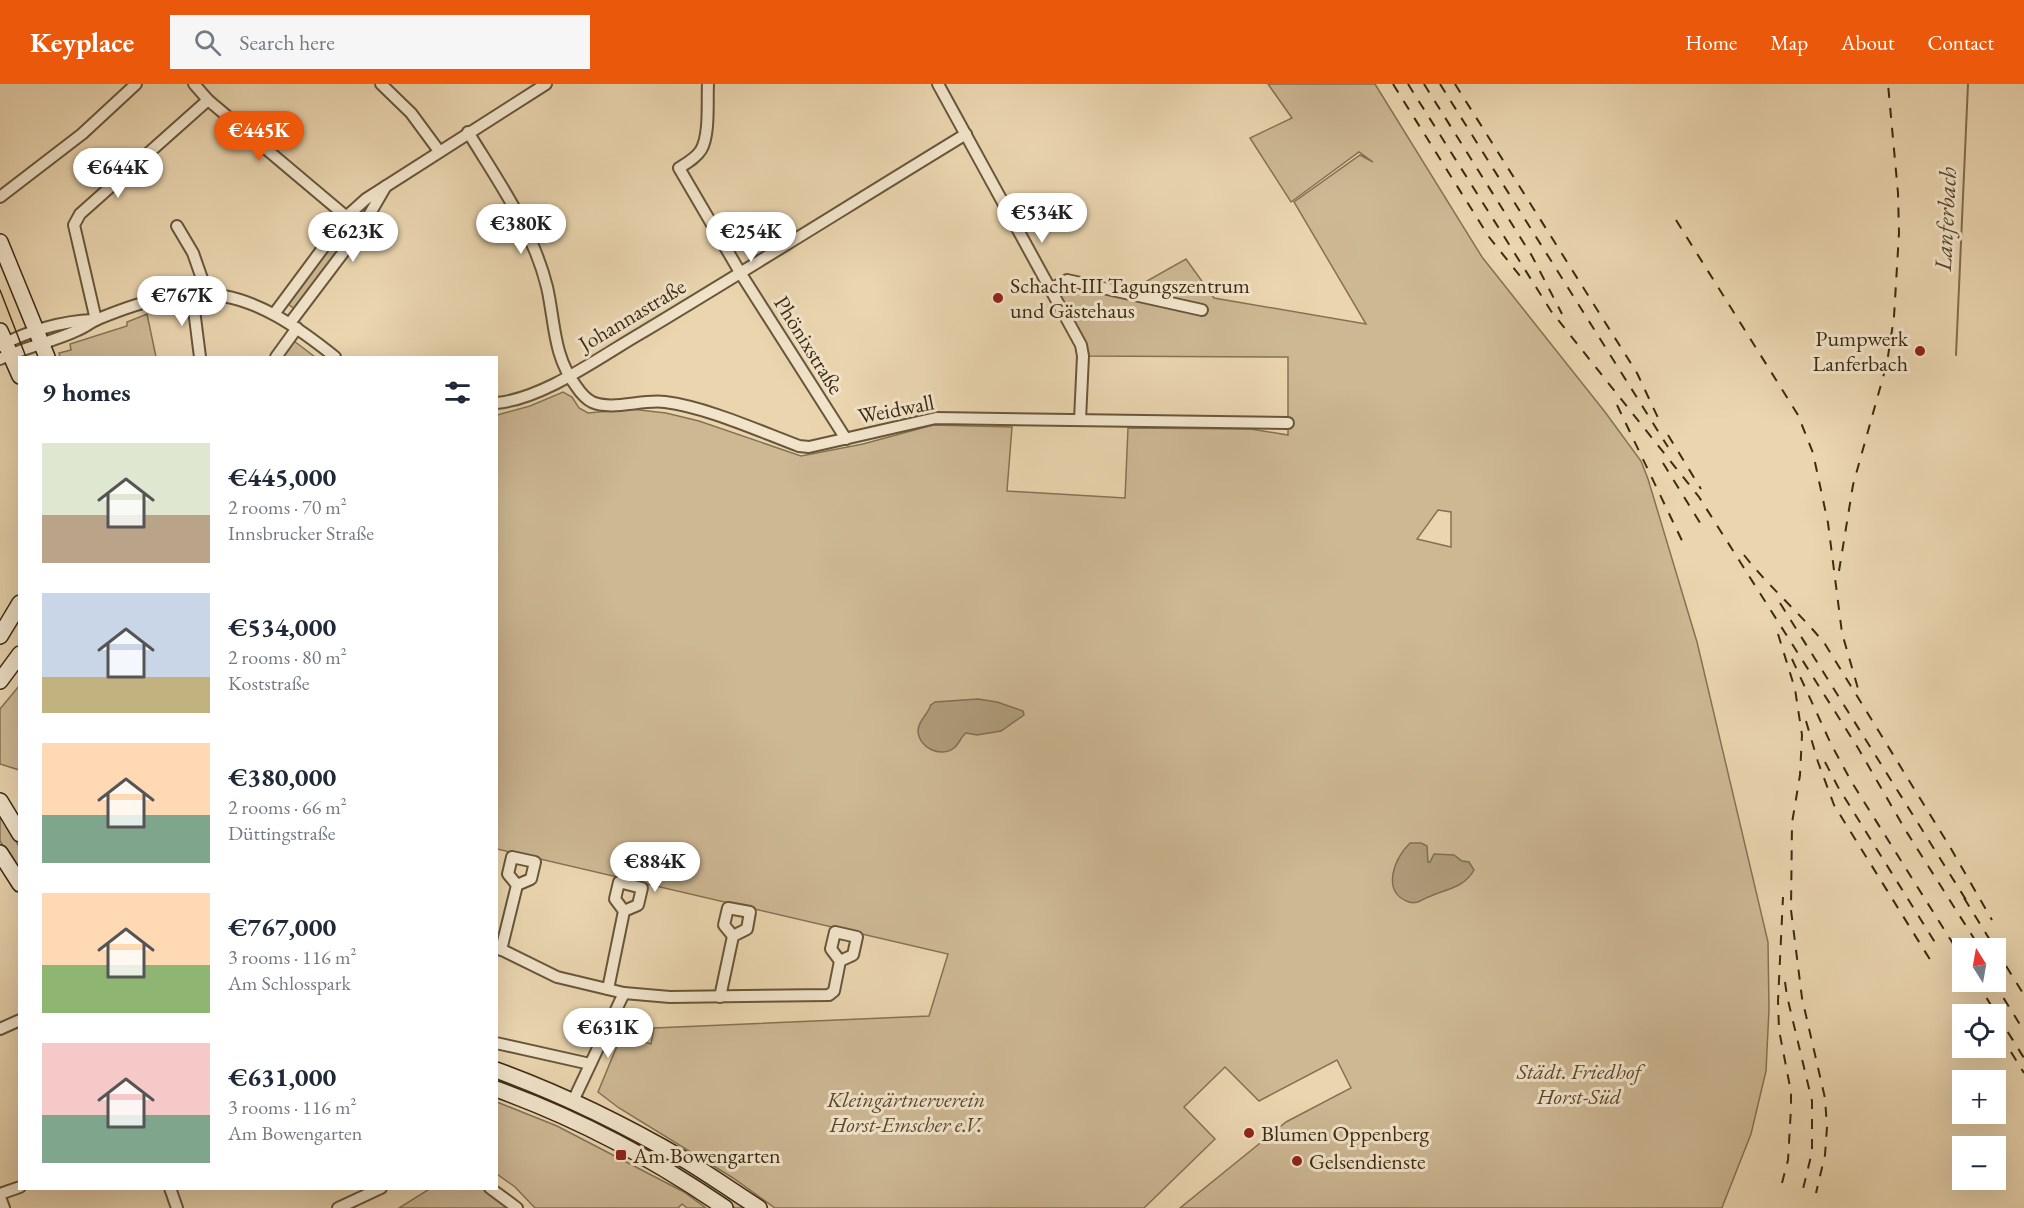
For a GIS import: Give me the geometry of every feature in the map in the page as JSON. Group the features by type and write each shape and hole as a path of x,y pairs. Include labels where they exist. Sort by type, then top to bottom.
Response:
{"main road":[{"path":"0,242 42,344"},
{"path":"3,347 18,373"},
{"path":"0,636 18,606"},
{"path":"0,681 18,657"},
{"path":"0,801 18,831"},
{"path":"0,852 18,881"},
{"path":"498,1071 573,1101 685,1160 759,1208"},
{"path":"498,1090 535,1103 590,1129 647,1159 725,1208"}],"street":[{"path":"0,196 82,134 136,84"},
{"path":"194,84 208,100 361,229"},
{"path":"381,84 411,113 439,151"},
{"path":"274,314 346,217 366,199 546,84"},
{"name":"Phönixstraße","path":"708,84 701,150 693,159 679,168 741,274 846,439"},
{"path":"938,84 1081,345 1083,356 1080,420"},
{"path":"96,320 74,225 80,214 208,100"},
{"path":"468,132 516,211 536,252 547,287 555,338 568,376"},
{"name":"Johannastraße","path":"498,403 530,396 568,376 741,274 966,134"},
{"path":"277,356 293,326 361,229 387,185"},
{"path":"177,226 193,253 207,293"},
{"path":"1051,289 1067,280 1202,310"},
{"path":"3,347 42,344 78,330 96,320 150,301 207,293 245,300 274,314 334,356"},
{"path":"192,294 201,356"},
{"name":"Weidwall","path":"568,376 590,401 602,406 650,401 679,404 799,446 818,446 936,418 1288,423"},
{"path":"517,885 499,949 557,977 624,993 670,997 829,995 834,991 840,961"},
{"path":"608,989 624,911"},
{"path":"720,997 733,936"},
{"path":"573,1101 624,993"},
{"path":"0,1029 18,1021"},
{"path":"498,1042 590,1064"},
{"path":"4,1208 0,1195 18,1188"},
{"path":"171,1190 177,1208"},
{"path":"345,1207 377,1190"},
{"path":"493,1190 517,1208"}],"green space":[{"path":"1268,84 1375,84 1482,257 1641,461 1697,642 1768,942 1769,1009 1766,1071 1751,1134 1722,1208 1180,1208 1286,1122 1351,1088 1337,1060 1259,1101 1225,1067 1184,1107 1215,1139 1144,1208 775,1208 733,1178 619,1108 598,1092 622,1034 651,1044 654,1028 929,1016 948,954 498,849 498,415 530,406 563,392 572,397 579,408 588,413 631,409 666,413 699,421 801,456 863,444 933,425 1012,427 1007,491 1125,498 1128,428 1251,429 1288,435 1288,357 1083,356 1051,289 1067,280 1124,294 1186,259 1214,298 1366,324 1294,202 1360,155 1373,162 1359,152 1291,202 1250,138 1292,118","holes":["1438,510 1451,512 1451,547 1417,539"]},
{"path":"342,228 351,234 296,310 288,304"},
{"path":"147,314 156,356 60,356 59,353 71,350 70,344 127,326 127,322"},
{"path":"294,341 314,356 283,356"},
{"path":"18,687 18,770 0,764 0,709"},
{"path":"0,812 18,845 18,871 0,841"},
{"path":"498,1102 557,1126 684,1192 706,1208 687,1208 682,1204 678,1208 535,1208 515,1187 498,1175"},
{"path":"592,1115 750,1208 735,1208 589,1122"},
{"path":"428,1190 487,1190 511,1208 399,1208"}],"shaded area":[{"path":"978,699 997,702 1023,711 1024,715 1001,731 977,735 966,733 949,751 931,750 922,742 918,730 931,705 935,702"},
{"path":"1410,843 1421,843 1427,846 1428,862 1434,854 1454,855 1462,861 1469,862 1474,870 1466,880 1455,887 1418,902 1409,902 1395,891 1393,874 1399,857"}],"waterway":[{"name":"Lanferbach","path":"1956,355 1968,84"}],"tram line":[{"path":"0,290 26,356"}],"railway":[{"path":"1393,84 1489,237 1524,281"},
{"path":"1408,84 1551,311 1699,497 1858,748 1906,831 1974,938"},
{"path":"1424,84 1532,256 1562,314"},
{"path":"1440,84 1668,447"},
{"path":"1455,84 1637,373 1660,422"},
{"path":"1839,571 1853,485 1887,363 1894,317 1899,233 1898,193 1888,84"},
{"path":"1676,220 1798,415 1813,453 1828,523 1842,633 1859,692"},
{"path":"1617,405 1686,549"},
{"path":"1668,435 1701,489"},
{"path":"1663,463 1702,526"},
{"path":"1744,555 1825,644 1950,847 1992,920"},
{"path":"1780,603 1968,903"},
{"path":"1778,634 1795,689 1802,735 1800,775 1792,823 1791,910 1802,998 1825,1098 1827,1127 1825,1155 1816,1193"},
{"path":"1792,659 1831,744 1851,781 1952,942"},
{"path":"1806,721 1834,805 1934,966"},
{"path":"1825,762 1838,787 1936,944"},
{"path":"1782,1183 1788,1160 1791,1108 1791,1092 1779,1030 1778,1001 1783,897"},
{"path":"1964,898 2024,995"},
{"path":"1785,982 1812,1101 1812,1152 1803,1189"},
{"path":"1983,992 2024,1058"},
{"path":"2000,992 2024,1031"},
{"path":"2011,1052 2024,1073"}],"place":[{"name":"Schacht III Tagungszentrum und Gästehaus","path":"998,298"},
{"name":"Pumpwerk Lanferbach","path":"1920,351"},
{"name":"Blumen Oppenberg","path":"1249,1133"},
{"name":"Am Bowengarten","path":"621,1155"},
{"name":"Gelsendienste","path":"1297,1161"}],"park label":[{"name":"Städt. Friedhof Horst-Süd","path":"1579,1084"},
{"name":"Kleingärtnerverein Horst-Emscher e.V.","path":"906,1112"}]}
